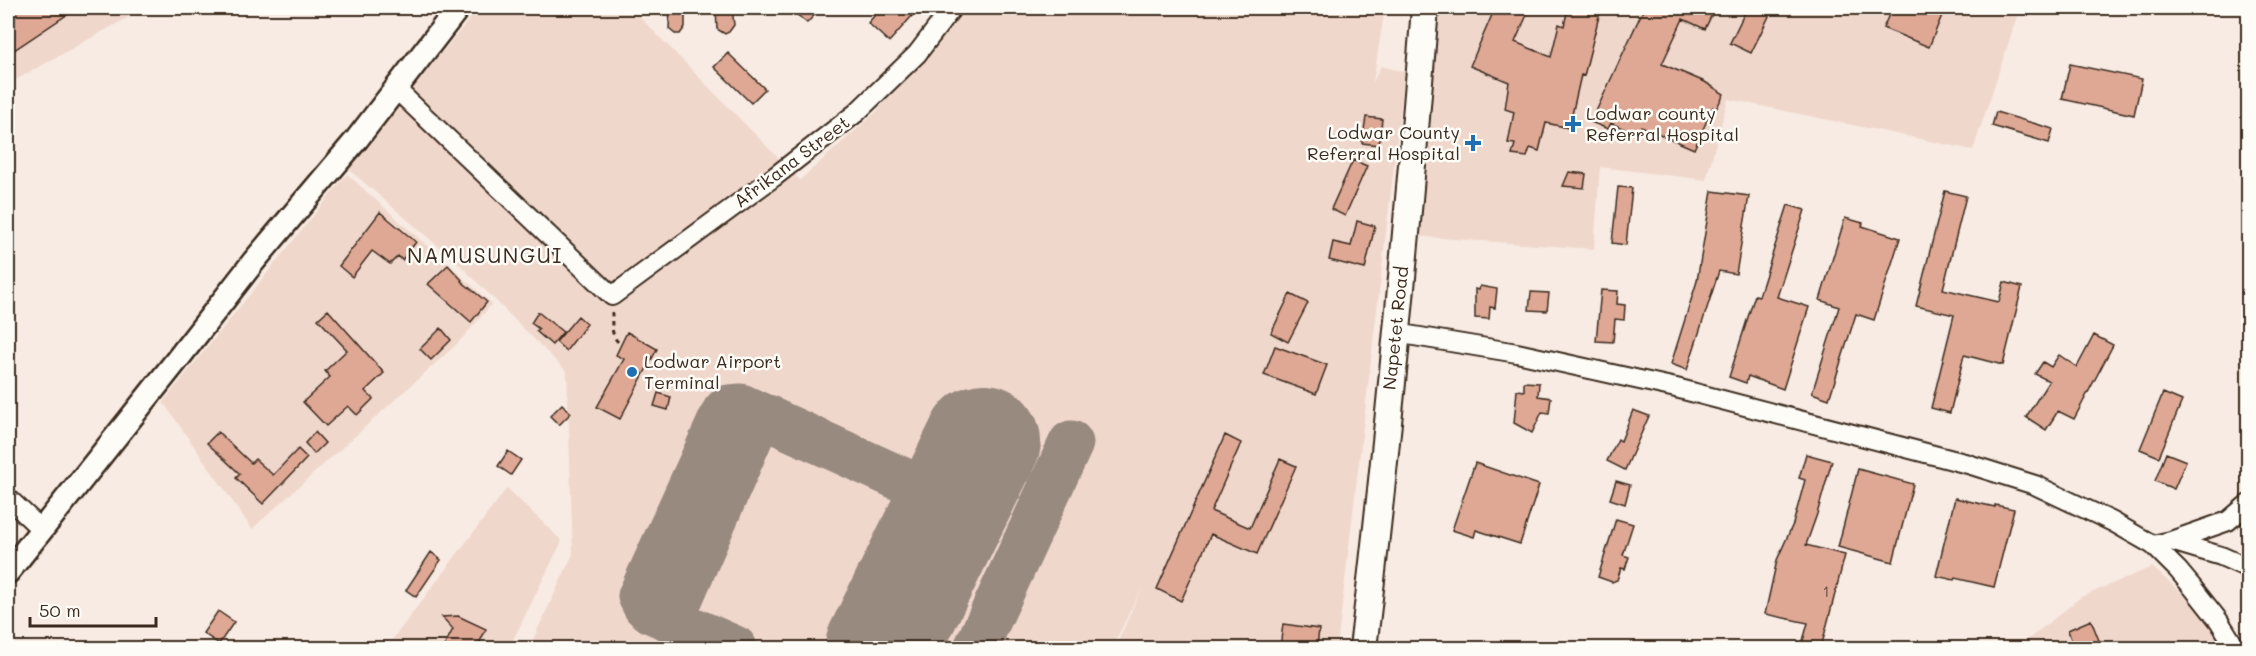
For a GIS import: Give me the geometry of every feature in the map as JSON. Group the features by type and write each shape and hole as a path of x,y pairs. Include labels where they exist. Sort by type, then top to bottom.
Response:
{"main road":[{"name":"Napetet Road","path":"1363,648 1396,333 1425,8"}],"street":[{"path":"8,572 254,261 357,139 458,8"},
{"name":"Afrikana Street","path":"612,296 774,177 856,113 917,54 952,8"},
{"path":"395,88 612,296"},
{"path":"1396,333 1517,353 1676,388 1814,422 2035,485 2162,543 2221,555 2248,568"},
{"path":"8,498 42,530"},
{"path":"2162,543 2228,521 2248,504"},
{"path":"2162,543 2236,648"}],"path":[{"path":"612,296 614,337 621,344"}],"shaded area":[{"path":"8,8 145,8 8,84"},
{"path":"479,8 631,8 800,180 875,113 962,8 1385,8 1373,82 1381,66 1405,72 1337,648 1115,648 1143,585 1112,648 529,648 573,554 567,372 460,265 346,167"},
{"name":"Lodwar county Referral Hospital","path":"1438,8 2020,8 1973,150 1728,99 1706,180 1600,167 1594,249 1412,236"},
{"path":"347,174 492,304 458,343 252,529 163,402"},
{"path":"507,488 562,541 509,648 386,648"},
{"path":"2152,567 2202,614 2225,648 2008,648 2025,642 2081,597"}],"building":[{"path":"22,8 77,8 8,54 8,17"},
{"path":"670,8 685,8 685,27 680,34 675,34 669,29"},
{"path":"716,8 732,8 734,25 725,34 717,29"},
{"path":"789,8 821,8 807,23"},
{"path":"881,8 919,8 889,42 868,23"},
{"path":"1495,8 1530,8 1515,42 1551,57 1559,24 1564,26 1568,8 1600,12 1584,76 1581,75 1569,128 1546,123 1539,151 1530,148 1527,157 1512,155 1515,144 1508,143 1514,112 1505,109 1509,82 1470,66"},
{"path":"1644,8 1715,8 1705,29 1683,19 1662,64 1705,82 1724,94 1716,109 1713,107 1694,149 1641,126 1637,135 1611,123 1608,129 1591,122"},
{"path":"1747,8 1773,8 1751,53 1730,43"},
{"path":"1892,8 1945,8 1929,47 1883,28"},
{"path":"728,53 765,89 751,103 714,67"},
{"path":"2070,64 2142,79 2134,115 2062,99"},
{"path":"1996,112 2053,129 2049,143 1992,126"},
{"path":"1366,117 1382,119 1379,145 1362,143"},
{"path":"1353,160 1367,166 1345,216 1331,209"},
{"path":"1569,172 1586,174 1584,188 1563,186"},
{"path":"1618,187 1632,188 1626,245 1612,243"},
{"path":"1712,191 1749,196 1736,274 1719,271 1687,370 1671,364 1697,281"},
{"path":"1945,191 1966,196 1943,289 1999,302 2004,282 2022,287 2003,365 1964,355 1950,413 1931,408 1954,315 1916,306"},
{"path":"1788,205 1805,210 1777,297 1809,307 1783,389 1748,376 1746,383 1729,377 1755,295 1759,296"},
{"path":"380,212 416,242 402,260 398,256 390,264 372,251 352,277 339,266"},
{"path":"1845,218 1900,238 1874,320 1856,314 1829,399 1812,393 1839,307 1820,300"},
{"path":"1357,221 1375,226 1365,269 1329,260 1333,242 1351,246"},
{"path":"448,265 461,281 487,302 471,322 428,284"},
{"path":"1480,286 1497,289 1495,308 1490,307 1489,319 1475,318 1475,289 1479,290"},
{"path":"1601,290 1618,291 1617,304 1625,305 1624,320 1615,319 1613,342 1596,341"},
{"path":"1531,292 1549,293 1547,311 1529,310"},
{"path":"1290,294 1308,303 1288,342 1271,333"},
{"path":"328,310 384,373 365,391 373,399 357,415 348,406 326,426 303,402 330,377 325,371 347,350 318,319"},
{"path":"538,312 563,332 552,345 536,331 539,329 531,323"},
{"path":"578,316 587,324 566,351 556,342"},
{"path":"441,328 451,340 431,360 420,349"},
{"name":"Lodwar Airport Terminal","path":"627,332 657,349 620,419 597,407 624,359 616,355"},
{"path":"2094,335 2113,345 2074,419 2058,411 2046,430 2026,417 2049,381 2035,374 2043,362 2051,367 2059,355 2077,367"},
{"path":"1275,346 1327,365 1316,394 1264,375"},
{"path":"1524,382 1539,383 1538,396 1551,398 1549,413 1542,412 1532,433 1514,423 1517,390 1524,391"},
{"path":"658,393 671,397 668,410 654,406"},
{"path":"2163,393 2182,401 2159,457 2140,449"},
{"path":"562,404 571,413 559,425 550,416"},
{"path":"1633,410 1649,416 1625,470 1607,461 1618,439 1621,441"},
{"path":"218,432 251,463 255,459 273,475 298,449 307,458 263,504 236,478 240,474 207,443"},
{"path":"315,432 325,443 314,454 305,443"},
{"path":"1225,435 1241,443 1211,511 1250,528 1280,459 1296,466 1257,554 1211,534 1181,601 1157,589"},
{"path":"508,451 521,460 511,475 498,466"},
{"path":"2166,453 2186,461 2174,489 2155,481"},
{"path":"1806,454 1832,461 1806,545 1845,555 1821,648 1801,648 1808,623 1765,614 1777,560 1793,524 1805,480 1799,478"},
{"path":"1475,463 1539,485 1520,544 1476,530 1474,537 1452,530"},
{"path":"1858,469 1913,484 1893,562 1838,547"},
{"path":"1616,481 1630,485 1625,504 1610,499"},
{"path":"1955,498 2014,509 1994,587 1936,576"},
{"path":"1616,519 1633,524 1623,555 1629,557 1625,569 1621,568 1617,580 1612,582 1598,577"},
{"path":"431,552 441,560 416,597 406,590"},
{"path":"218,611 234,622 219,644 203,633"},
{"path":"458,616 486,629 477,648 443,648 453,629 442,617"},
{"path":"2091,620 2102,648 2074,648 2068,630"},
{"path":"1283,624 1319,629 1317,648 1280,648"}],"taxiway":[{"path":"735,648 653,612 645,606 640,596 724,412 729,407 741,406 954,503"},
{"path":"678,623 677,607 755,427 767,417"},
{"path":"976,648 1071,443"}],"runway":[{"path":"882,648 984,441"}],"place":[{"name":"Lodwar county Referral Hospital","path":"1573,124"},
{"name":"Lodwar County Referral Hospital","path":"1473,143"},
{"name":"Lodwar Airport Terminal","path":"632,372"}],"district":[{"name":"NAMUSUNGUI","path":"485,256"}]}
